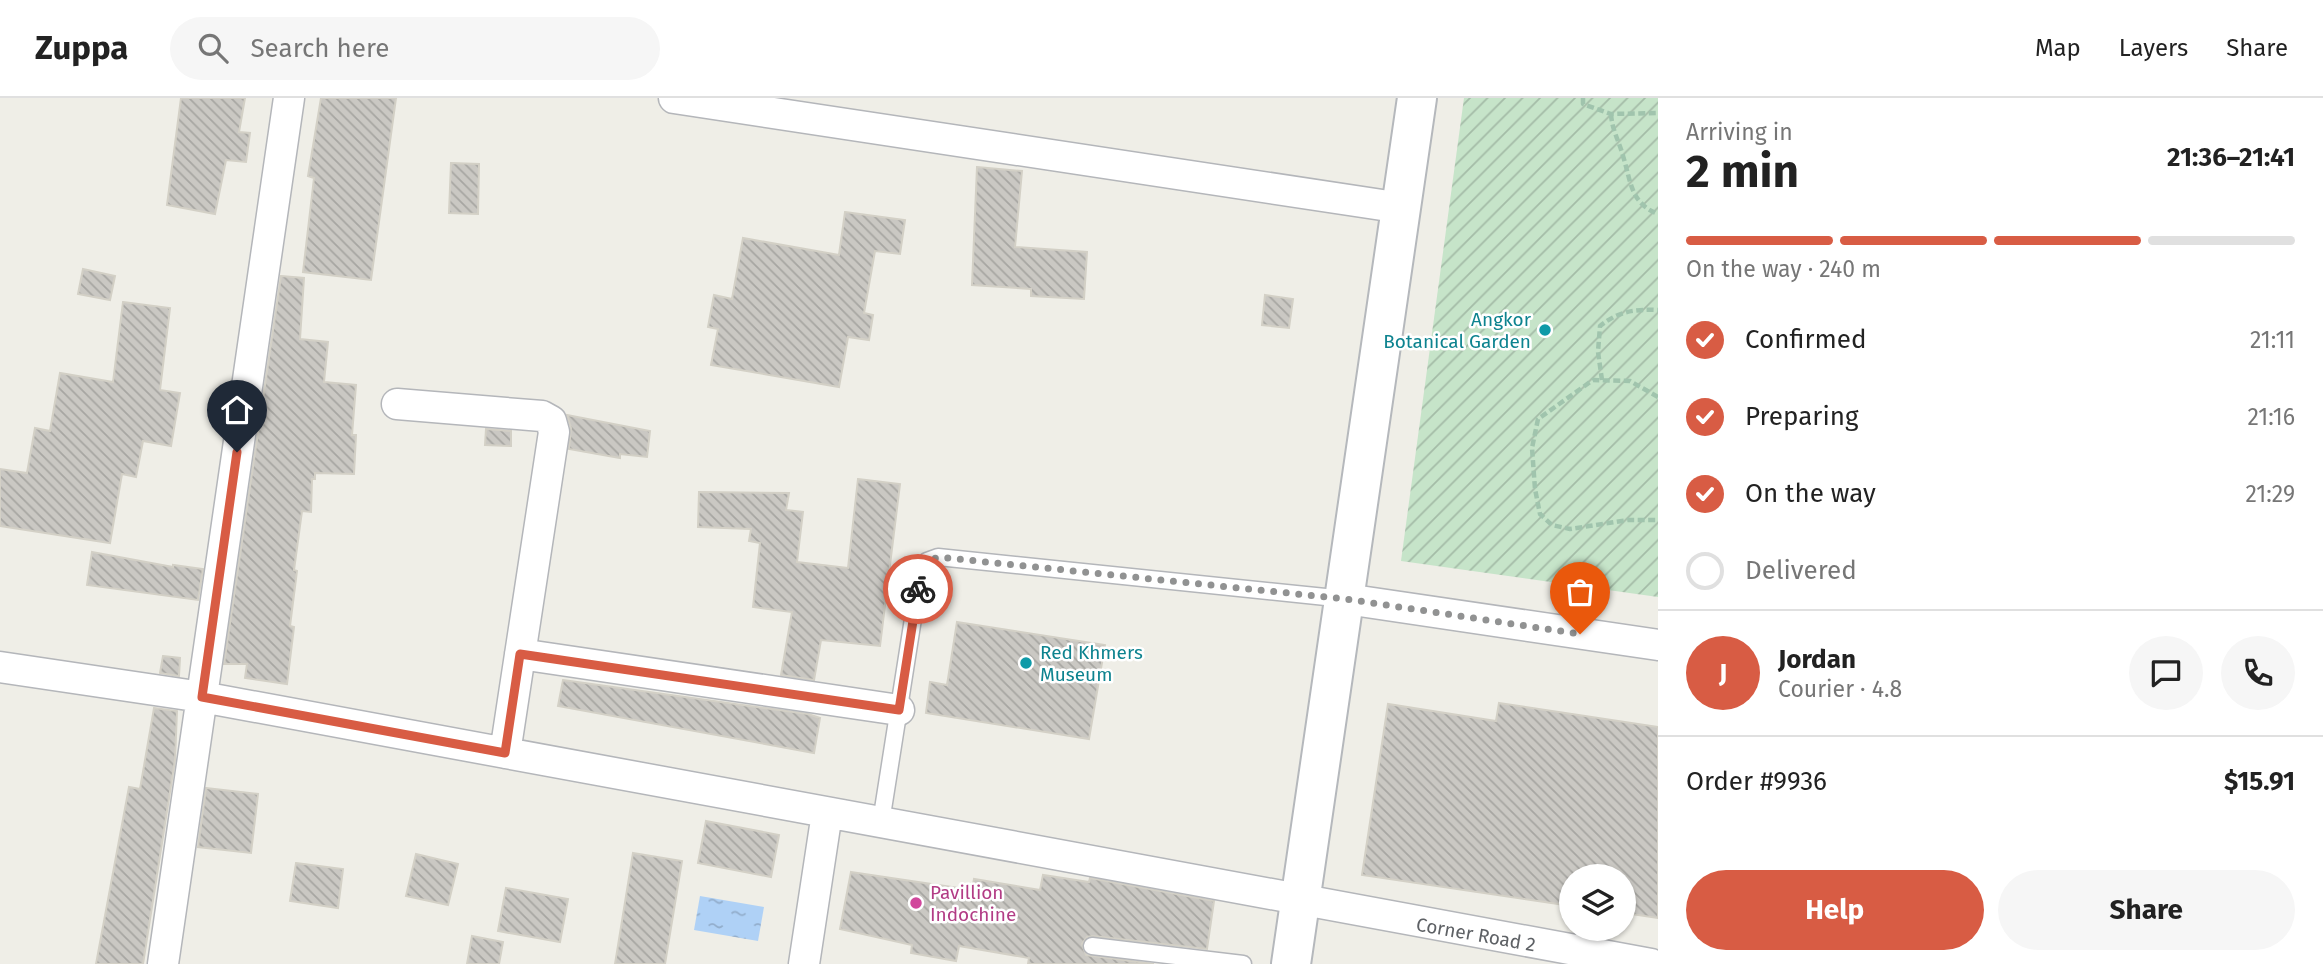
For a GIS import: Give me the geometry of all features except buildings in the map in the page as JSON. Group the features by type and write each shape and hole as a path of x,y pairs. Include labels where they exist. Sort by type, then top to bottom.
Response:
{"main road":[{"path":"1291,964 1418,98"}],"street":[{"path":"163,964 289,98"},
{"path":"674,98 1402,208"},
{"path":"397,404 542,416 551,421 554,432 505,753"},
{"path":"1346,599 1658,645"},
{"path":"520,654 899,710"},
{"name":"Corner Road 2","path":"0,667 202,697 881,822 1602,960 1651,964"},
{"path":"804,964 827,813"}],"lane":[{"path":"881,822 921,568 927,561 938,557 1346,599"},
{"path":"1093,946 1243,964"}],"path":[{"path":"1583,98 1583,104 1590,108 1600,107 1611,114 1658,113"},
{"path":"1611,114 1612,129 1623,156 1628,186 1641,204 1658,214"},
{"path":"1602,380 1598,352 1600,326 1623,311 1658,310"},
{"path":"1658,397 1630,382 1593,380 1538,419 1532,449 1540,514 1552,525 1570,529 1628,520 1658,520"}],"green space":[{"name":"Angkor Botanical Garden","path":"1464,98 1658,98 1658,597 1401,561"}],"water":[{"path":"700,896 764,907 758,941 694,930"}],"way so far":[{"path":"918,589 921,568 927,561 938,557 1346,599 1580,634"}],"place":[{"name":"Angkor Botanical Garden","path":"1545,330"},
{"name":"Red Khmers Museum","path":"1026,663"},
{"name":"Pavillion Indochine","path":"916,903"}],"route":[{"path":"237,452 202,697 505,753 520,654 899,710 918,589"}]}
